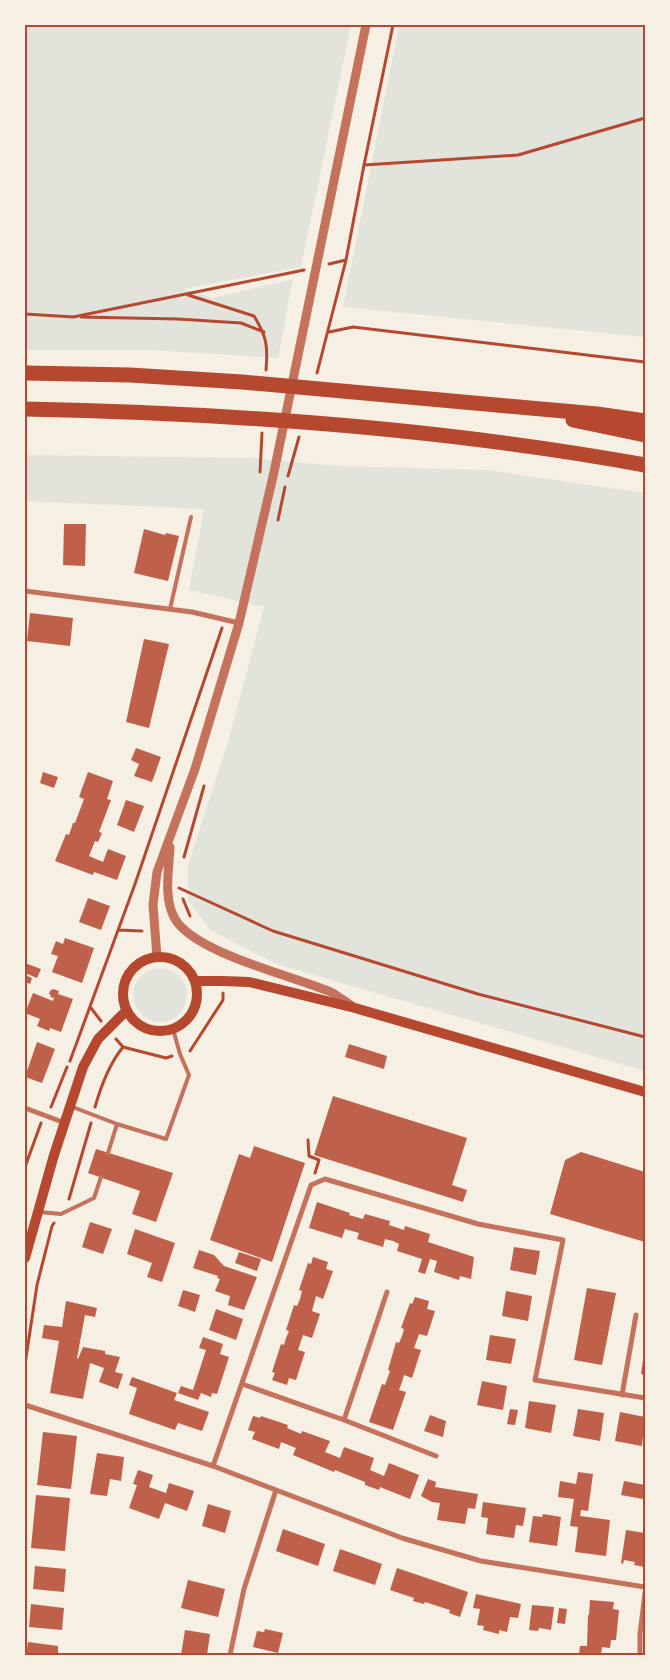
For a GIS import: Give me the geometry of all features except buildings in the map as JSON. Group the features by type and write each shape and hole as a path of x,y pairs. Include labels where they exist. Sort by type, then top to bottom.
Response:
{"highway":[{"path":"25,373 130,375 242,382 597,414 645,421"},
{"path":"468,403 566,419 645,435"},
{"path":"25,409 236,416 341,424 570,452 645,465"}],"main road":[{"path":"156,957 169,958 180,963 189,971 195,982 196,1004 191,1015 183,1023 163,1032 152,1031 137,1024 126,1011 122,1000 127,976 140,963 156,957"},
{"path":"195,982 249,982 355,1008 645,1092"},
{"path":"25,1258 83,1067 98,1038 126,1011"}],"street":[{"path":"156,957 153,905 157,872 195,769 239,624 274,472 366,25"},
{"path":"25,591 170,609 225,619 239,624"},
{"path":"170,839 168,887 170,903 175,918 184,930 204,943 236,958 334,994 355,1008"},
{"path":"25,1108 65,1122"},
{"path":"212,1466 311,1186 324,1179 478,1224 562,1240 535,1380 645,1398"},
{"path":"344,1420 387,1292"},
{"path":"622,1395 636,1315"},
{"path":"242,1384 344,1420 436,1456"},
{"path":"25,1405 212,1466 402,1538 481,1561 645,1587"},
{"path":"230,1655 244,1588 276,1490"},
{"path":"640,1655 640,1634 645,1593"}],"lane":[{"path":"170,609 191,517"},
{"path":"70,1106 117,1124 166,1139 189,1075 180,1054 173,1029"},
{"path":"108,1153 117,1124"},
{"path":"38,1212 60,1214 94,1198 101,1178"}],"path":[{"path":"393,25 346,260 329,332 353,327 645,362"},
{"path":"364,165 518,155 645,118"},
{"path":"327,264 346,260"},
{"path":"73,317 186,295 308,268"},
{"path":"186,295 254,316"},
{"path":"25,314 241,323 264,332"},
{"path":"25,1167 46,1116 54,1102 90,1008 225,619"},
{"path":"178,888 273,931 478,994 645,1037"},
{"path":"25,1364 37,1285 52,1226 67,1204 101,1087 115,1057 123,1048 166,1058 191,1051 223,1000 223,981"},
{"path":"308,1140 309,1156 319,1160 311,1186"}],"shaded area":[{"path":"25,25 351,25 301,267 183,289 212,298 293,279 278,358 151,350 25,350"},
{"path":"399,25 645,25 645,337 343,307"},
{"path":"25,455 251,458 337,466 488,470 645,493 645,1071 276,964 210,930 188,900 188,865 228,742 264,607 189,590 204,509 25,501"},
{"path":"160,968 170,970 179,976 185,985 187,995 185,1005 179,1014 170,1020 160,1022 150,1020 141,1014 135,1005 133,995 135,985 141,976 150,970"}]}
